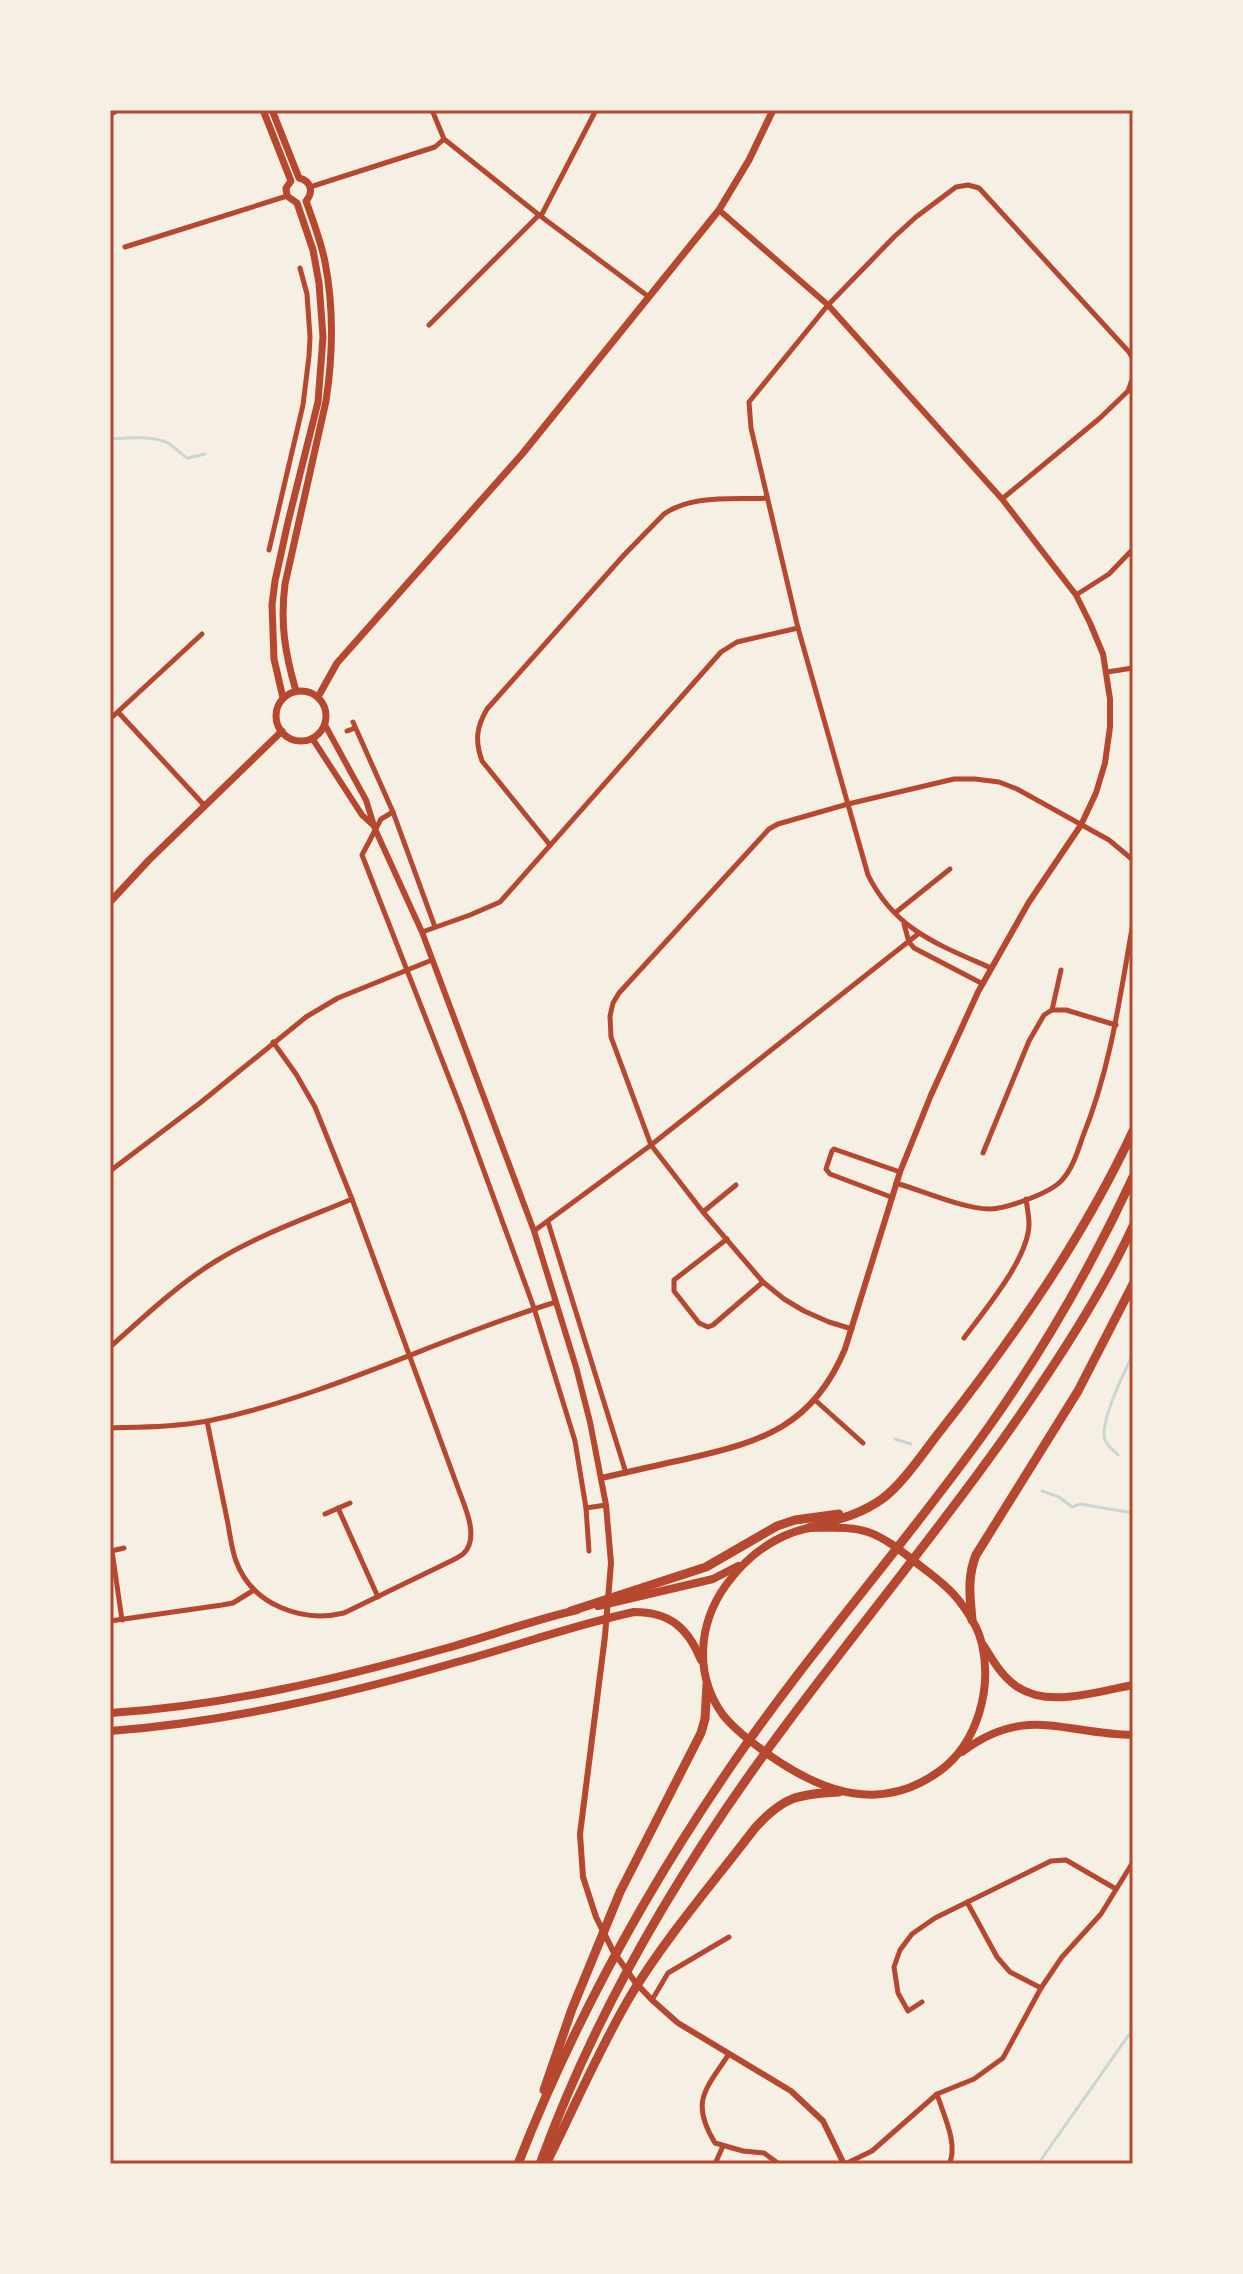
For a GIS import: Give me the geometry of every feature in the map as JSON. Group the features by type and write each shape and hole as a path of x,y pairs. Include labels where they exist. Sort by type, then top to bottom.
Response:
{"highway":[{"path":"571,1611 713,1579 728,1573 774,1539 789,1532 847,1518 884,1498 914,1465 1026,1316 1090,1214 1133,1131"},
{"path":"530,2133 591,2002 663,1872 725,1775 989,1426 1082,1280 1133,1177"},
{"path":"543,2164 576,2072 604,2014 686,1869 788,1722 942,1525 1005,1437 1066,1348 1133,1226"},
{"path":"972,1620 969,1589 971,1566 976,1555 1078,1391 1133,1284"},
{"path":"110,1713 218,1700 304,1685 410,1658 706,1567 777,1526 795,1520 866,1508"},
{"path":"808,1528 859,1530 881,1537 903,1552 948,1588 961,1603 998,1668 1016,1686 1033,1694 1053,1697 1133,1685"},
{"path":"518,2164 572,2009 620,1892 701,1733 707,1684 704,1634 707,1619 717,1597 745,1561"},
{"path":"110,1731 301,1703 634,1612 655,1614 673,1622 690,1638 704,1668"},
{"path":"954,1757 972,1730 980,1708 985,1672 982,1642"},
{"path":"707,1684 724,1716 758,1747 811,1781 839,1792"},
{"path":"543,2164 603,2047 653,1961 771,1810 783,1802 813,1793 893,1793 912,1787 943,1768 982,1737 1013,1725 1043,1724 1133,1735"}],"main road":[{"path":"263,110 295,180"},
{"path":"272,110 295,180"},
{"path":"318,697 337,663 523,453 719,210 749,160 773,110"},
{"path":"295,180 308,183 310,187 306,201 325,261 332,318 326,401 282,605 282,632 296,691"},
{"path":"283,698 296,691 310,692 318,697 326,710 325,725 320,732 312,738 296,740 282,731 276,714 283,698 274,659 272,605 278,566 318,402 323,337 316,265 297,203 287,196 286,188 295,180"},
{"path":"297,203 306,201"},
{"path":"110,902 204,805 282,731"}],"street":[{"path":"110,115 118,110"},
{"path":"432,110 444,139 649,297"},
{"path":"429,325 540,215 596,110"},
{"path":"310,187 435,147 444,139"},
{"path":"991,968 918,934 903,923 875,889 868,875 798,628 751,428 749,402 828,305 916,217 956,187 971,185 979,188 1133,359"},
{"path":"125,247 287,196"},
{"path":"601,1478 757,1440 788,1423 815,1400 838,1366 891,1197 931,1095 991,968 1029,902 1081,825 1096,793 1105,763 1110,727 1107,672 1098,641 1076,595 1002,499 828,305 719,210"},
{"path":"269,550 303,405 310,337 307,294 300,268"},
{"path":"310,337 323,337"},
{"path":"1002,499 1100,418 1128,391 1133,377"},
{"path":"550,845 482,761 477,734 487,709 664,514 695,501 767,498"},
{"path":"1076,595 1109,574 1133,549"},
{"path":"422,932 500,902 721,652 737,642 798,628"},
{"path":"110,719 202,634"},
{"path":"1107,672 1133,668"},
{"path":"118,712 204,805"},
{"path":"325,725 366,800 374,827 422,932 534,1231 576,1367 606,1505 611,1563 580,1834 583,1877 596,1917 613,1951 650,1998 678,2023 806,2103 823,2121 845,2164 872,2151 937,2094 974,2079 1003,2058 1041,1988 1062,1957 1101,1914 1133,1862"},
{"path":"347,731 354,725 393,812 435,927"},
{"path":"312,738 362,815 374,827"},
{"path":"852,1329 804,1311 763,1282 651,1145 611,1037 609,1024 613,1003 769,829 848,804 954,779 999,782 1109,840 1133,860"},
{"path":"393,812 374,827 362,855 462,1111 534,1308 575,1441 586,1508 589,1551"},
{"path":"895,913 950,869"},
{"path":"903,923 914,948 983,984"},
{"path":"896,1183 987,1209 1005,1208 1057,1184 1068,1172 1100,1090 1116,1025 1133,923"},
{"path":"534,1231 651,1145 918,934"},
{"path":"110,1171 306,1017 338,998 432,960"},
{"path":"1052,1010 1061,970"},
{"path":"983,1153 1036,1027 1044,1015 1052,1010 1083,1014 1116,1025"},
{"path":"207,1421 236,1562 254,1590 267,1602 305,1614 344,1613 453,1560 470,1544 469,1522 352,1199 315,1107 273,1042"},
{"path":"891,1197 830,1174 826,1169 832,1151 834,1149 900,1172"},
{"path":"703,1212 736,1185"},
{"path":"110,1347 166,1298 216,1261 251,1242 352,1199"},
{"path":"964,1338 1003,1285 1027,1239 1026,1199"},
{"path":"548,1222 626,1473"},
{"path":"727,1239 674,1280 674,1291 699,1323 708,1327 713,1325 763,1282"},
{"path":"110,1428 167,1427 277,1404 557,1301"},
{"path":"815,1400 863,1443"},
{"path":"325,1514 350,1503"},
{"path":"586,1508 606,1505"},
{"path":"338,1508 378,1597"},
{"path":"122,1620 111,1552 124,1548"},
{"path":"110,1621 233,1603 254,1590"},
{"path":"922,2002 908,2011 898,1993 894,1967 900,1950 912,1934 935,1918 1051,1861 1066,1860 1116,1889"},
{"path":"967,1902 997,1957 1010,1972 1041,1988"},
{"path":"650,1998 668,1973 729,1937"},
{"path":"729,2054 702,2102 703,2123 715,2143 764,2153 779,2164"},
{"path":"937,2094 952,2145 953,2157 949,2164"},
{"path":"715,2164 723,2146"}],"waterway":[{"path":"110,439 155,439 168,443 188,458 205,454"},
{"path":"1118,1455 1106,1442 1104,1432 1114,1397 1133,1354"},
{"path":"895,1439 911,1444"},
{"path":"1042,1491 1059,1497 1072,1507 1080,1504 1133,1513"},
{"path":"1038,2164 1133,2029"}]}
